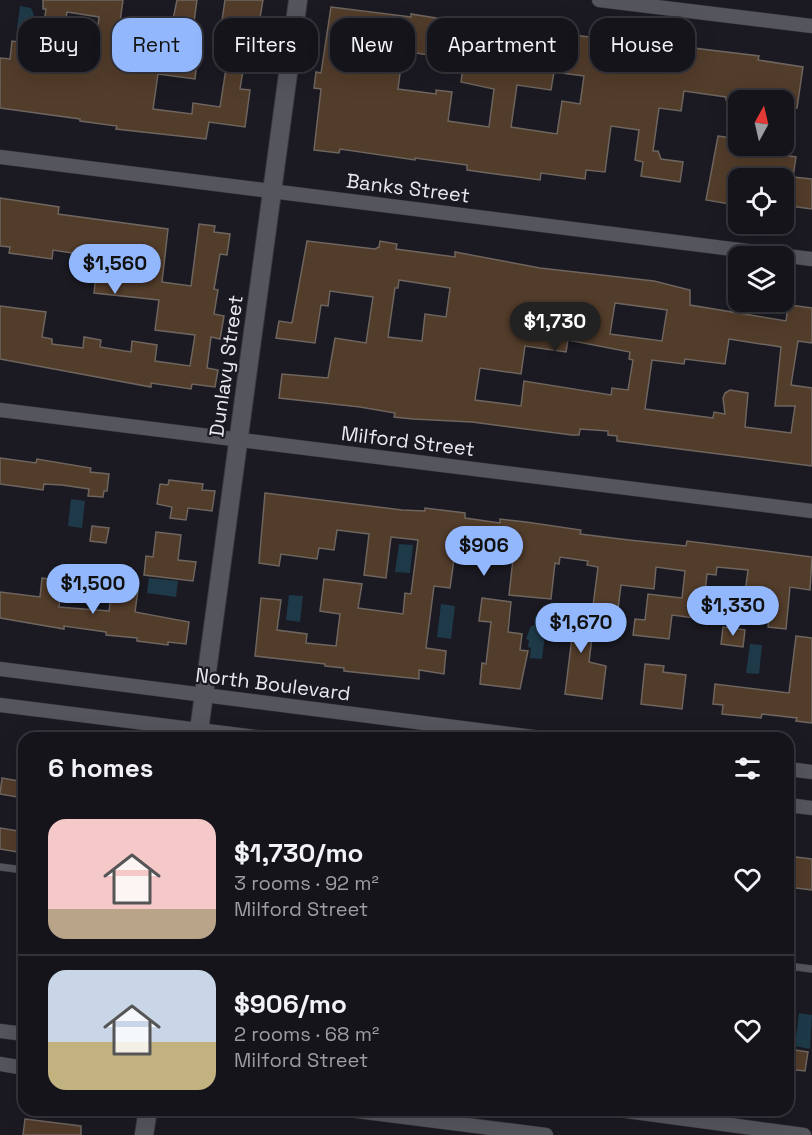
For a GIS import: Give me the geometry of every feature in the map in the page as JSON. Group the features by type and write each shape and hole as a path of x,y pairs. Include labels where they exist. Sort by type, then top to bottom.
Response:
{"street":[{"name":"Dunlavy Street","path":"199,732 298,0"},
{"path":"599,0 812,26"},
{"name":"Banks Street","path":"0,156 812,259"},
{"name":"Milford Street","path":"0,410 812,511"},
{"name":"North Boulevard","path":"0,669 494,732"},
{"path":"0,705 185,732"},
{"path":"794,770 812,772"},
{"path":"794,806 812,808"},
{"path":"0,1031 18,1033"},
{"path":"0,1064 18,1067"},
{"path":"144,1135 147,1116"},
{"path":"396,1116 546,1135"},
{"path":"663,1116 804,1135"}],"lane":[{"path":"0,867 18,869"},
{"path":"794,967 812,969"}],"water":[{"path":"20,6 31,8 33,18 18,18"},
{"path":"71,499 85,501 82,528 68,526"},
{"path":"399,544 413,545 410,573 395,572"},
{"path":"149,578 178,581 176,597 147,593"},
{"path":"289,595 303,596 300,622 286,620"},
{"path":"441,604 455,606 451,639 437,637"},
{"path":"535,616 547,618 542,659 530,658 531,648 528,647 529,640 526,639 531,626 534,626"},
{"path":"750,644 762,645 759,674 746,673"},
{"path":"799,1013 812,1015 810,1049 795,1046"}],"building":[{"path":"43,0 123,0 121,18 112,18 112,72 196,72 195,79 158,74 153,109 192,114 193,103 220,107 225,72 243,72 240,89 250,90 245,127 209,122 206,139 116,129 117,126 80,121 80,119 0,108 0,58 10,59 12,41 18,42 18,72 100,72 100,18 67,12 66,18 45,18 46,9 43,9"},
{"path":"177,0 197,0 195,18 173,18"},
{"path":"225,0 263,0 260,18 222,18"},
{"path":"331,7 436,18 427,18 427,55 415,53 415,18 330,18 330,72 400,72 398,89 436,94 436,90 452,92 448,121 489,127 494,89 461,82 462,72 554,72 578,72 578,36 590,37 590,72 695,72 695,48 759,56 758,60 803,67 797,108 794,108 794,90 728,90 728,100 726,97 684,91 681,111 659,108 653,151 658,151 661,159 683,162 680,182 641,176 643,162 635,160 639,130 611,126 605,172 586,170 585,179 541,173 540,180 467,170 467,165 415,158 415,160 340,149 339,153 314,150 321,89 314,88 316,72 321,73","holes":["554,72 584,76 580,104 562,101 557,134 511,127 517,85 551,90"]},
{"path":"718,136 728,138 728,156 796,157 794,170 794,168 728,168 728,204 706,200"},
{"path":"794,177 812,179 812,209 794,207"},
{"path":"0,198 59,207 58,214 168,229 162,282 191,286 199,224 215,226 214,232 230,234 227,255 220,254 214,289 218,290 214,314 224,316 220,339 211,337 207,368 218,370 215,387 192,384 191,389 151,383 151,387 0,359 0,306 46,312 42,337 52,339 52,344 83,348 84,337 101,340 100,347 131,352 132,341 157,345 155,361 190,366 195,335 155,330 159,300 94,293 98,257 53,250 52,259 9,253 10,247 0,246"},
{"path":"307,241 375,249 379,247 380,241 397,244 396,249 455,257 455,252 540,268 654,281 690,290 690,305 786,321 787,312 794,312 794,306 812,308 812,343 798,341 791,385 812,388 812,466 617,441 617,436 608,435 608,431 580,429 579,435 572,435 472,422 394,417 395,413 360,407 279,398 282,374 328,378 335,338 366,343 373,297 330,291 328,306 321,305 315,343 276,338 279,321 292,323","holes":["399,280 450,288 446,317 425,314 422,341 388,337 395,288 398,288","615,303 667,310 662,341 610,334","729,339 781,347 775,406 795,406 791,433 745,427 748,393 730,390 723,398 725,414 714,412 713,418 645,409 652,360 684,364 685,359 725,364","568,340 630,352 629,359 633,360 628,390 612,388 611,395 524,381 521,406 475,400 480,368 521,374 525,346 566,352"]},
{"path":"0,458 36,463 37,459 91,468 90,472 109,474 107,491 104,491 103,497 88,496 89,489 62,485 44,484 43,490 0,484"},
{"path":"169,480 203,484 202,490 215,491 212,511 188,508 186,520 170,518 172,507 157,504 160,484 168,485"},
{"path":"265,493 402,510 425,511 425,508 465,513 465,518 500,523 500,519 526,522 581,530 580,534 629,540 686,546 687,541 812,557 810,590 790,587 786,629 768,627 772,596 745,593 748,570 717,567 716,575 707,574 702,619 672,615 669,639 633,635 635,619 645,620 648,594 682,598 685,571 656,567 654,589 621,585 618,609 593,606 598,567 587,565 588,561 560,557 559,564 555,563 551,599 509,595 513,559 473,554 472,561 454,559 450,588 434,586 426,648 446,651 444,674 419,670 419,679 344,671 344,668 325,666 325,664 255,656 261,598 281,600 277,630 307,634 306,643 336,646 340,614 320,611 324,579 362,584 358,608 403,614 405,593 411,594 418,540 391,537 386,578 364,575 369,534 337,530 334,550 319,548 317,559 281,554 279,566 259,563"},
{"path":"92,526 109,528 106,543 90,541"},
{"path":"156,532 181,535 178,560 196,562 193,581 144,575 146,556 153,557"},
{"path":"42,578 62,581 59,607 109,611 112,587 138,590 135,612 189,622 186,644 168,642 168,645 137,641 137,638 106,635 106,632 64,626 64,629 0,618 0,592 40,597"},
{"path":"482,598 511,602 508,632 522,634 520,650 528,651 520,689 480,684 482,663 486,664 491,622 479,621"},
{"path":"557,609 595,613 589,662 606,666 602,699 565,694 572,637 554,635"},
{"path":"723,627 745,630 743,647 721,644"},
{"path":"796,636 812,638 812,723 796,721 797,718 762,714 761,718 722,714 723,705 713,704 715,684 789,693"},
{"path":"645,664 664,666 663,672 686,675 682,709 641,704"},
{"path":"2,778 18,781 18,797 0,794"},
{"path":"0,828 18,831 18,852 0,849"},
{"path":"794,857 812,859 812,890 794,888"},
{"path":"794,1050 808,1052 805,1071 794,1070"},
{"path":"25,1119 81,1126 81,1135 23,1135"}]}
